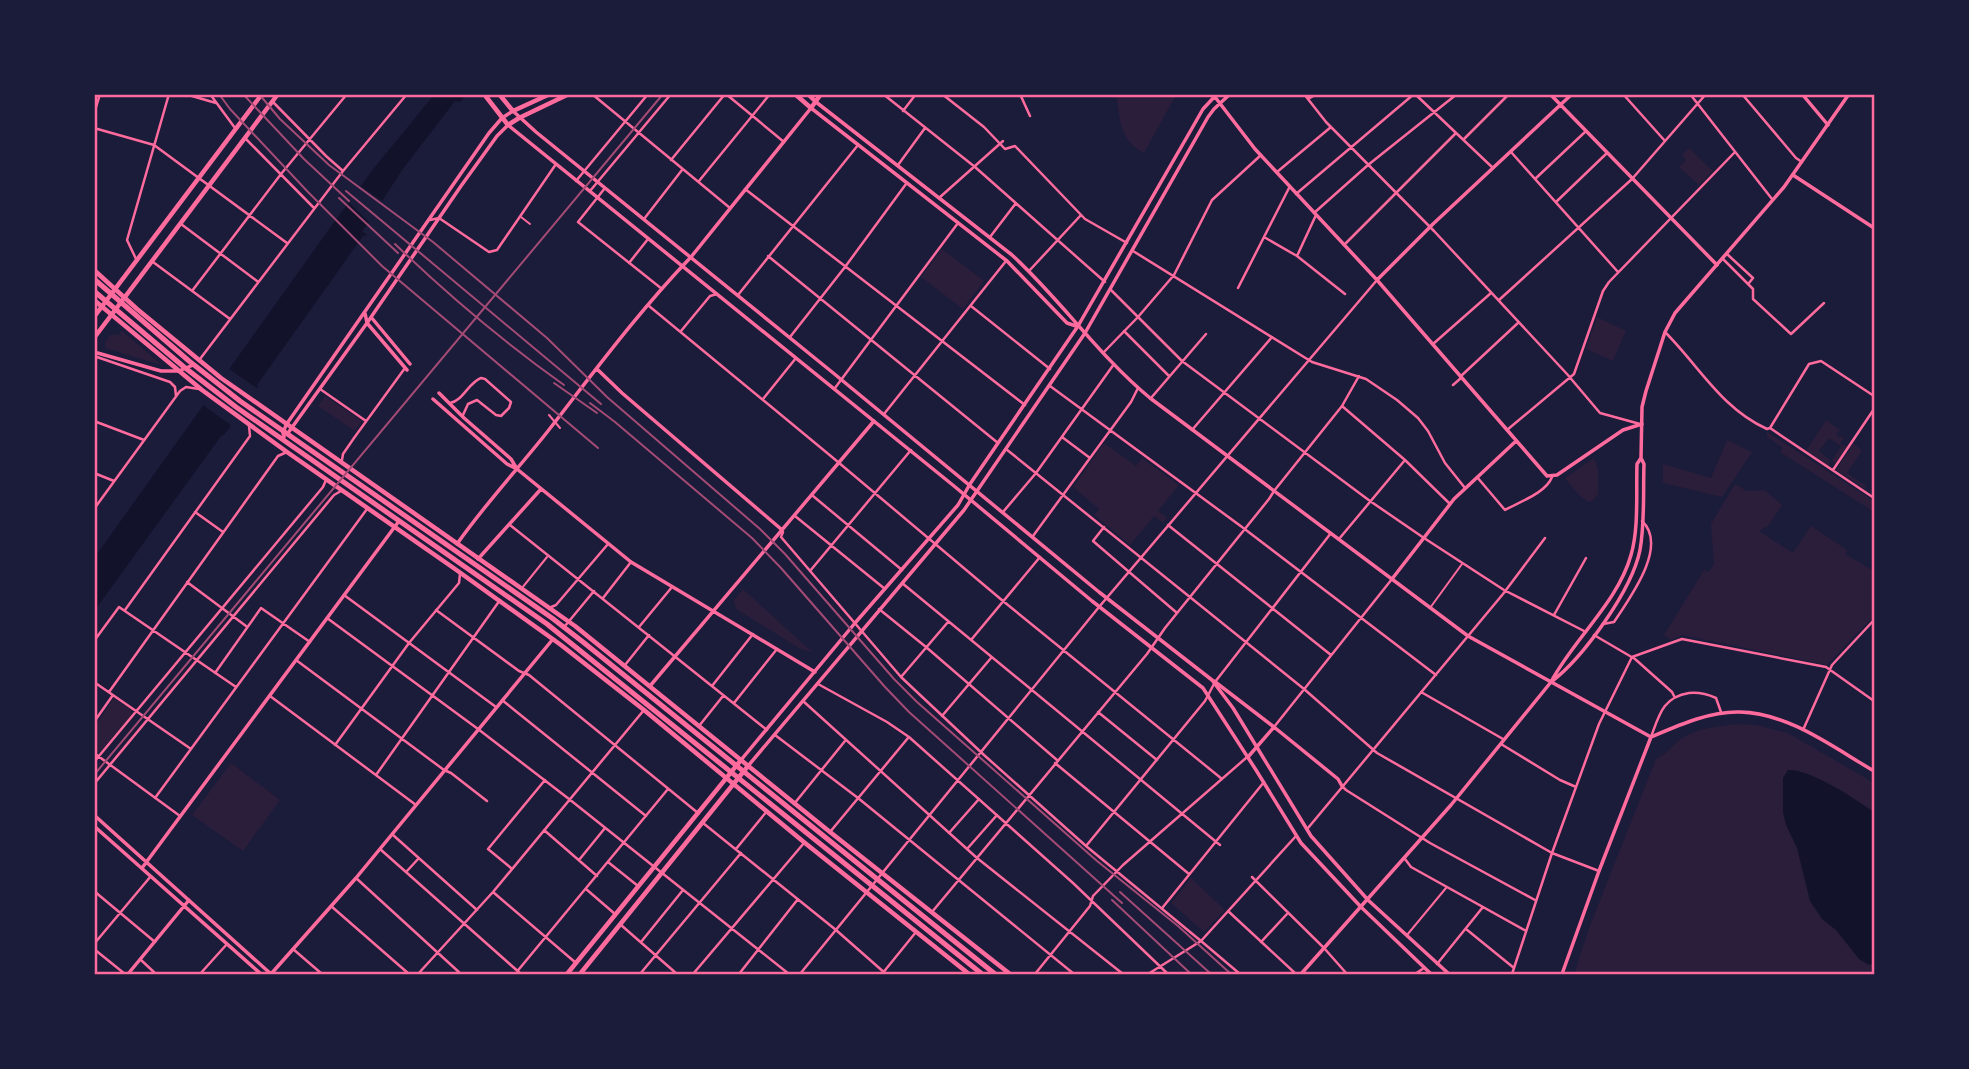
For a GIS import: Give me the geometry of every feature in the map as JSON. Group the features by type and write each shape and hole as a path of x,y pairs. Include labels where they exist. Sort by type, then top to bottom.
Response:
{"highway":[{"path":"95,280 240,401 573,634 995,975"},
{"path":"94,291 236,407 547,624 982,975"}],"main road":[{"path":"94,317 262,94"},
{"path":"94,338 278,94"},
{"path":"484,94 508,125 569,94"},
{"path":"499,94 513,111 550,94"},
{"path":"795,94 811,108 821,94"},
{"path":"808,94 816,102"},
{"path":"94,270 221,378 569,622 625,665 1010,975"},
{"path":"94,300 238,417 553,639 969,975"},
{"path":"349,468 355,484 394,510 394,527"},
{"path":"567,975 741,760"},
{"path":"585,973 748,766"},
{"path":"878,879 880,894 909,918 910,927"}],"street":[{"path":"94,114 100,94"},
{"path":"137,261 127,240 169,94"},
{"path":"185,94 216,103"},
{"path":"210,94 235,128"},
{"path":"192,291 281,174 347,94"},
{"path":"94,354 161,371 179,371 199,360 314,208 407,94"},
{"path":"592,94 730,208"},
{"path":"576,181 648,94"},
{"path":"590,191 671,94"},
{"path":"671,160 726,94 784,142"},
{"path":"698,183 770,94"},
{"path":"883,94 975,167 1105,282"},
{"path":"903,111 916,94"},
{"path":"942,94 984,127 1004,149 1015,146 1085,219 1127,243"},
{"path":"1020,94 1030,116"},
{"path":"748,766 971,499 1085,333 1208,117 1230,94"},
{"path":"1304,94 1331,127 1499,300 1600,413 1642,424"},
{"path":"1308,99 1317,94"},
{"path":"1296,194 1414,94 1493,168"},
{"path":"1297,256 1315,214 1368,165 1457,94"},
{"path":"1463,139 1509,94"},
{"path":"1550,94 1717,265"},
{"path":"800,975 1140,557 1377,280 1572,94"},
{"path":"1623,94 1665,141"},
{"path":"1690,94 1773,200"},
{"path":"1499,300 1632,179 1706,94"},
{"path":"1742,94 1802,162"},
{"path":"1802,94 1828,125"},
{"path":"1551,682 1566,671 1603,624 1638,559 1644,464 1641,458 1642,424 1646,391 1665,332 1675,313 1793,175 1849,94"},
{"path":"741,760 958,505 1078,326 1197,120 1215,95 1261,155 1377,280 1544,473 1552,477"},
{"path":"272,102 343,171"},
{"path":"816,102 990,237 1029,271 1103,353 1150,398 1468,636 1651,737 1694,720 1722,713 1753,713 1780,720 1802,730 1874,771"},
{"path":"457,544 811,108 1007,261 1067,323 1078,326"},
{"path":"289,427 293,416 489,133 502,118 513,111 1107,597 1338,779 1346,790 1422,838 1536,900"},
{"path":"284,437 283,433 320,389 497,136 508,125 911,450 1099,607 1203,688 1296,836 1361,907 1431,975"},
{"path":"1277,173 1331,127"},
{"path":"94,128 154,145 287,243"},
{"path":"898,165 925,128"},
{"path":"1535,179 1585,132"},
{"path":"1344,245 1456,133"},
{"path":"245,138 314,208"},
{"path":"939,198 1001,143"},
{"path":"738,295 858,145"},
{"path":"1511,152 1619,272"},
{"path":"1507,430 1574,374 1603,291 1735,152"},
{"path":"1556,202 1607,153"},
{"path":"1103,353 1174,275 1212,200 1261,155"},
{"path":"430,220 439,218 489,252 497,250 556,164"},
{"path":"644,219 682,170"},
{"path":"1793,175 1874,228"},
{"path":"790,337 906,183"},
{"path":"606,187 578,222 662,289"},
{"path":"1238,288 1290,187"},
{"path":"745,189 1025,405"},
{"path":"990,237 1016,203"},
{"path":"1029,271 1081,215"},
{"path":"520,216 530,224"},
{"path":"834,388 958,223"},
{"path":"181,224 258,281"},
{"path":"1264,237 1297,256 1345,294"},
{"path":"629,262 648,239"},
{"path":"1133,251 1312,362 1359,376 1397,400 1418,418 1445,463 1465,488"},
{"path":"1727,254 1753,278 1748,284"},
{"path":"768,256 998,443"},
{"path":"1723,259 1753,289 1753,299 1791,334 1824,303"},
{"path":"884,414 1007,261"},
{"path":"153,262 230,319"},
{"path":"1111,290 1182,361 1304,453 1462,564 1504,590 1586,632"},
{"path":"1433,344 1491,292"},
{"path":"681,332 709,296 717,294"},
{"path":"649,306 935,545 1222,779"},
{"path":"971,306 1050,369"},
{"path":"365,313 410,363"},
{"path":"343,463 343,454 406,369 367,323 365,313"},
{"path":"1453,385 1519,322"},
{"path":"1124,331 1169,376"},
{"path":"1665,332 1737,412 1761,427 1770,428 1874,498"},
{"path":"1150,398 1206,334"},
{"path":"1192,430 1273,336"},
{"path":"94,354 170,382 175,387 176,396"},
{"path":"762,400 796,358"},
{"path":"1770,428 1809,364 1821,361 1874,396"},
{"path":"1003,512 1036,473 1114,364"},
{"path":"597,369 781,529 781,537 871,643 901,677 942,716 1086,846 1240,975"},
{"path":"932,913 1147,654 1342,406 1359,376"},
{"path":"449,402 457,401 474,381 481,377 510,402 509,408 501,416 474,400 465,409 464,418"},
{"path":"1050,386 1436,675"},
{"path":"94,509 176,396 186,387 202,390"},
{"path":"1033,536 1138,388"},
{"path":"320,389 366,421"},
{"path":"439,393 511,459 517,469"},
{"path":"433,399 507,464 517,469 631,562 815,672"},
{"path":"1342,406 1405,460 1450,504"},
{"path":"1833,470 1874,409"},
{"path":"549,415 560,428"},
{"path":"94,421 144,440"},
{"path":"650,686 874,421"},
{"path":"1477,477 1505,510 1540,491 1549,484 1552,477 1623,430 1642,424"},
{"path":"125,610 250,436 249,425"},
{"path":"272,441 284,437"},
{"path":"94,762 323,487 326,480 309,455 284,437"},
{"path":"1061,437 1090,458"},
{"path":"1035,975 1090,906 1093,896 1116,872 1248,757 1450,504 1516,441"},
{"path":"1006,449 1377,752 1552,853 1599,871"},
{"path":"810,571 911,450"},
{"path":"94,722 187,582 278,456 287,452"},
{"path":"1228,911 1301,974 1405,859 1505,740 1551,682 1559,666 1586,632 1623,576 1633,548 1636,464 1641,458"},
{"path":"1339,539 1405,460"},
{"path":"94,474 114,481"},
{"path":"478,559 541,489"},
{"path":"94,784 334,495 341,491"},
{"path":"811,495 902,570"},
{"path":"155,798 367,509"},
{"path":"142,868 407,509"},
{"path":"195,512 223,532"},
{"path":"794,515 884,589"},
{"path":"1603,624 1614,622 1645,570 1650,552 1651,532 1642,521"},
{"path":"509,524 767,730"},
{"path":"1168,525 1331,655"},
{"path":"1104,527 1093,541 1177,613"},
{"path":"1634,527 1642,527"},
{"path":"1086,846 1174,740 1209,695 1214,682 1331,533"},
{"path":"1307,830 1503,594 1545,538"},
{"path":"549,608 556,605 608,544"},
{"path":"522,589 548,555"},
{"path":"971,640 1040,557"},
{"path":"1554,615 1586,558"},
{"path":"602,598 631,562"},
{"path":"1430,608 1462,564"},
{"path":"335,745 409,643 459,583 461,575 455,569"},
{"path":"187,582 248,627"},
{"path":"902,583 1220,845"},
{"path":"1623,591 1638,584"},
{"path":"639,627 672,587"},
{"path":"94,815 271,975 356,878 594,591"},
{"path":"344,595 496,707"},
{"path":"376,775 500,600"},
{"path":"94,641 119,607 236,687"},
{"path":"215,673 261,608 310,642"},
{"path":"436,610 529,675 698,814"},
{"path":"879,610 926,647 1056,762 1189,874"},
{"path":"327,618 545,780 789,975"},
{"path":"1802,730 1832,665 1874,620"},
{"path":"901,677 948,622"},
{"path":"625,665 649,635"},
{"path":"712,686 753,635"},
{"path":"1594,635 1632,657 1672,692 1674,697"},
{"path":"1512,975 1552,853 1604,712 1632,657 1682,639 1826,667 1874,701"},
{"path":"734,703 778,649"},
{"path":"942,716 991,658"},
{"path":"296,660 444,770 452,773 487,802"},
{"path":"94,682 191,749"},
{"path":"1214,682 1233,708 1307,830 1368,900 1449,975"},
{"path":"818,684 909,737 1092,901 1168,975"},
{"path":"1421,692 1505,740"},
{"path":"1562,975 1599,871 1664,706 1674,697 1708,694 1716,698 1722,713"},
{"path":"699,726 724,695"},
{"path":"270,696 416,805"},
{"path":"502,700 646,816"},
{"path":"803,701 967,849 1123,975"},
{"path":"418,975 493,892 644,710"},
{"path":"1098,712 1157,760"},
{"path":"775,735 858,798 1074,975"},
{"path":"830,832 909,737"},
{"path":"794,803 846,740"},
{"path":"1501,744 1576,787"},
{"path":"94,753 180,816"},
{"path":"512,869 488,849 545,780"},
{"path":"1162,908 1264,782"},
{"path":"380,849 517,974 668,789"},
{"path":"949,833 979,799"},
{"path":"736,849 767,811"},
{"path":"967,849 997,815"},
{"path":"703,822 836,930 884,974 916,932"},
{"path":"94,826 261,975"},
{"path":"579,860 605,828"},
{"path":"544,829 597,876"},
{"path":"391,834 477,910"},
{"path":"1148,975 1201,941 1296,836"},
{"path":"693,975 804,843"},
{"path":"640,975 741,853"},
{"path":"406,872 419,858"},
{"path":"1405,859 1411,867 1526,931"},
{"path":"608,862 639,887"},
{"path":"94,944 151,876"},
{"path":"1252,877 1324,948 1347,975"},
{"path":"356,878 461,975"},
{"path":"1407,936 1447,887"},
{"path":"586,889 616,914"},
{"path":"640,942 683,890"},
{"path":"94,891 155,942"},
{"path":"493,892 576,963"},
{"path":"94,949 127,975 189,900"},
{"path":"739,975 799,900"},
{"path":"331,906 409,975"},
{"path":"1437,964 1483,907"},
{"path":"1261,942 1289,913"},
{"path":"621,925 677,975"},
{"path":"1466,929 1514,968"},
{"path":"200,975 227,944"},
{"path":"293,949 322,975"},
{"path":"141,960 156,975"},
{"path":"1415,975 1424,968"}],"shaded area":[{"path":"434,95 466,95 460,102 455,101 402,170 382,201 384,203 362,231 367,235 363,236 224,435 95,610 95,557 327,232 374,168"},
{"path":"1116,95 1176,95 1144,153 1129,142 1125,135"},
{"path":"1689,148 1713,171 1699,185 1679,167 1686,160 1682,155"},
{"path":"942,249 984,281 963,309 921,277"},
{"path":"1597,317 1626,331 1613,361 1586,349"},
{"path":"122,331 161,365 105,348 110,335 118,335"},
{"path":"325,396 362,421 355,431 318,406"},
{"path":"1826,420 1840,430 1836,434 1837,439 1840,436 1844,438 1840,444 1847,446 1834,466 1832,460 1841,446 1829,438 1819,451 1830,460 1829,466 1806,451"},
{"path":"1767,432 1874,501 1874,512 1780,452 1783,448 1767,437"},
{"path":"1727,440 1752,452 1722,497 1663,483 1663,464 1711,478"},
{"path":"1104,443 1136,466 1142,458 1179,485 1158,511 1167,518 1163,523 1154,516 1130,545 1094,515 1099,509 1073,487"},
{"path":"1854,443 1862,451 1847,473 1866,486 1865,489 1836,470"},
{"path":"1594,458 1598,469 1598,494 1588,502 1565,478"},
{"path":"1735,484 1747,491 1765,490 1782,505 1768,526 1759,531 1793,553 1811,526 1847,550 1845,554 1874,571 1874,616 1827,665 1682,635 1671,640 1664,635 1704,570 1709,572 1714,564 1711,524"},
{"path":"743,589 813,653 799,648 736,609 734,600"},
{"path":"114,698 131,710 132,715 99,753 95,750 95,726"},
{"path":"1737,724 1756,725 1788,733 1874,783 1874,974 1574,974 1589,928 1656,759 1688,735 1709,728"},
{"path":"231,763 280,800 243,851 192,815"},
{"path":"1788,770 1820,779 1874,812 1874,963 1869,965 1859,959 1836,930 1822,919 1810,901 1797,848 1783,812 1783,778"},
{"path":"1191,878 1225,910 1204,932 1171,903"}],"pier":[{"path":"358,184 385,203 370,223 346,200"},
{"path":"229,369 258,389 232,426 203,405"}],"railway":[{"path":"219,94 308,192 382,266 598,448"},
{"path":"243,94 304,159 349,201"},
{"path":"259,94 280,119 329,165 433,242 547,338 607,397 760,529 917,702 1097,861 1178,926 1231,974"},
{"path":"94,775 663,94"},
{"path":"346,191 601,404"},
{"path":"339,198 398,253"},
{"path":"395,244 477,318 564,385"},
{"path":"554,383 597,413"},
{"path":"590,403 752,538 909,712 1122,903"},
{"path":"1120,892 1211,974"},
{"path":"1112,900 1191,974"}]}
